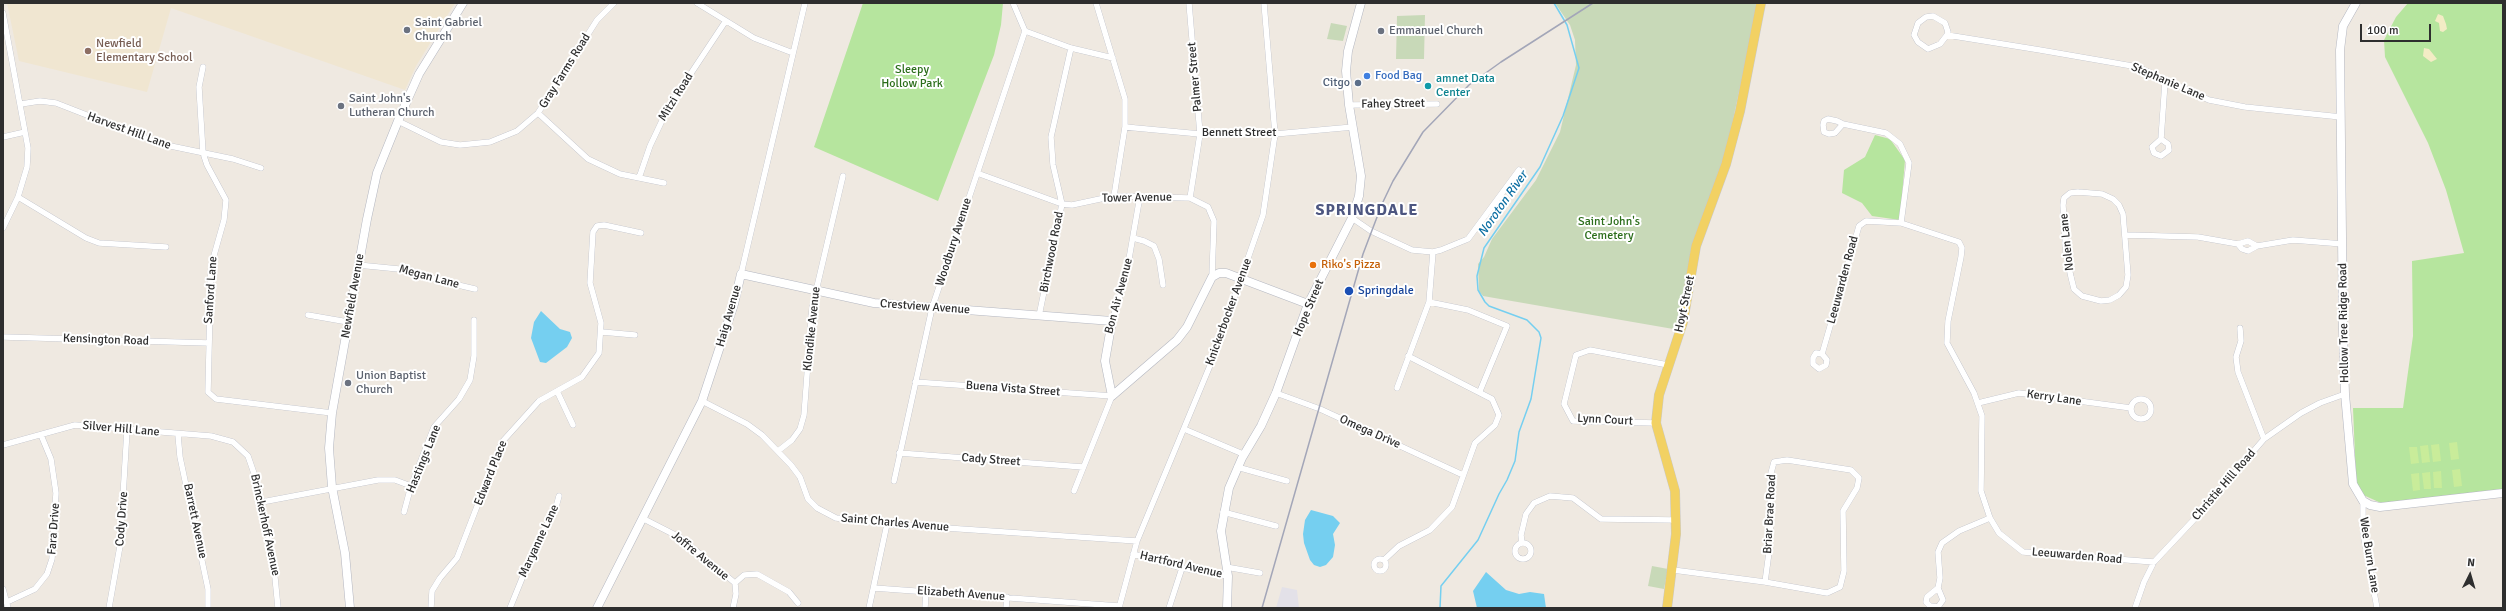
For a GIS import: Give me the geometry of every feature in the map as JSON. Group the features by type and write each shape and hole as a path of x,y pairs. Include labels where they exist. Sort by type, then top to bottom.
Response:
{"main road":[{"name":"Hoyt Street","path":"1667,608 1673,570 1675,491 1656,423 1659,395 1683,322 1696,246 1726,164 1745,92 1761,3"}],"street":[{"name":"Newfield Avenue","path":"350,608 345,553 332,487 329,448 332,413 358,265 377,173 398,121 422,70 463,3"},
{"name":"Gray Farms Road","path":"398,121 441,142 472,145 490,142 517,131 538,113 597,20 614,3"},
{"path":"697,3 725,22 754,38 793,53"},
{"name":"Haig Avenue","path":"597,608 702,401 734,304 805,3"},
{"path":"1013,3 1025,31 1071,48 1113,58"},
{"path":"1096,3 1125,99 1125,127 1114,196"},
{"name":"Palmer Street","path":"1189,3 1200,134 1190,198"},
{"name":"Knickerbocker Avenue","path":"1119,607 1137,541 1184,428 1242,279 1262,215 1275,134 1264,3"},
{"name":"Hope Street","path":"1227,608 1228,576 1221,531 1223,512 1237,467 1243,454 1261,426 1276,393 1308,304 1352,218 1359,196 1361,176 1349,105 1346,71 1348,51 1361,3"},
{"name":"Hollow Tree Ridge Road","path":"2356,3 2343,26 2341,38 2341,117 2345,394 2353,484 2363,501"},
{"path":"3,13 28,148 27,167 18,197 3,228"},
{"path":"1933,16 1945,23 1948,32 1947,35 1940,44 1931,49 1921,45 1914,35 1918,23 1926,17 1933,16"},
{"name":"Mitzi Road","path":"639,178 650,146 668,108 725,22"},
{"name":"Woodbury Avenue","path":"894,481 914,382 932,308 1025,31"},
{"name":"Stephanie Lane","path":"1947,35 2116,62 2138,68 2165,82 2209,100 2245,107 2341,117"},
{"name":"Birchwood Road","path":"1038,316 1062,204 1052,165 1051,137 1071,48"},
{"name":"Sanford Lane","path":"203,67 199,87 204,153 207,165 226,200 224,220 211,266 208,392 212,398 332,413"},
{"path":"2161,139 2165,82"},
{"name":"Harvest Hill Lane","path":"21,104 40,101 56,103 161,144 250,164 261,168"},
{"name":"Fahey Street","path":"1349,105 1437,104"},
{"path":"538,113 588,159 620,174 664,183"},
{"path":"1843,124 1886,133 1900,144 1909,163 1901,223"},
{"name":"Bennett Street","path":"1125,127 1200,134 1275,134 1353,126"},
{"path":"3,137 26,132"},
{"path":"1352,218 1371,231 1417,252 1433,252 1468,239 1519,170"},
{"name":"Tower Avenue","path":"977,173 1062,204 1079,205 1114,196 1190,198 1208,207 1214,221 1212,277"},
{"name":"Klondike Avenue","path":"778,451 796,435 804,415 814,291 843,176"},
{"name":"Nolen Lane","path":"2078,192 2102,194 2113,199 2119,205 2123,214 2125,235 2128,275 2126,287 2119,295 2110,300 2101,301 2082,296 2074,289 2066,254 2064,198 2070,193 2078,192"},
{"name":"Bon Air Avenue","path":"1112,396 1105,361 1112,321 1126,276 1140,196"},
{"path":"18,197 86,238 99,243 166,247"},
{"name":"Leeuwarden Road","path":"1822,354 1859,226 1866,221 1901,223 1951,238 1959,242 1962,248 1948,321 1947,342 1978,403 1982,416 1981,491 1990,518 2006,540 2023,552 2154,562"},
{"name":"Edward Place","path":"431,608 432,591 440,578 457,558 502,442 531,408 574,382 588,371 599,353 602,332 600,315 590,283 593,232 597,226 604,225 641,233"},
{"path":"2125,235 2198,237 2238,244 2248,241 2257,246"},
{"path":"1133,238 1144,240 1154,246 1159,259 1163,285"},
{"path":"2238,244 2245,250 2257,246 2293,240 2343,244"},
{"path":"1396,388 1429,302 1433,252"},
{"name":"Megan Lane","path":"358,265 399,268 475,289"},
{"path":"1074,491 1112,396 1177,340 1187,327 1212,277 1219,273 1226,273 1308,304"},
{"name":"Crestview Avenue","path":"741,274 874,303 1112,321"},
{"path":"1429,302 1468,310 1507,326 1480,392"},
{"path":"308,315 348,322"},
{"name":"Hastings Lane","path":"404,512 411,486 434,427 459,399 470,380 474,356 474,320"},
{"path":"2240,328 2241,341 2236,358 2238,372 2264,439"},
{"path":"602,332 635,335"},
{"name":"Kensington Road","path":"3,337 209,343"},
{"name":"Lynn Court","path":"1656,423 1573,421 1564,404 1576,355 1590,350 1668,365"},
{"path":"1384,560 1399,546 1430,530 1452,507 1475,443 1495,425 1499,415 1492,399 1408,356"},
{"name":"Buena Vista Street","path":"914,382 1112,396"},
{"path":"557,391 573,425"},
{"name":"Omega Drive","path":"1276,393 1320,409 1463,475"},
{"name":"Kerry Lane","path":"1978,403 2019,393 2131,408"},
{"name":"Christie Hill Road","path":"2135,608 2144,582 2154,562 2201,512 2264,439 2301,413 2320,403 2345,394"},
{"name":"Saint Charles Avenue","path":"702,401 748,424 778,451 800,477 808,500 816,508 826,514 847,521 1137,541"},
{"name":"Silver Hill Lane","path":"3,445 41,435 66,426 75,425 178,435 211,436 227,440 239,446"},
{"path":"1184,428 1243,454"},
{"name":"Cody Drive","path":"110,608 120,546 127,430"},
{"name":"Fara Drive","path":"8,605 35,589 47,574 52,558 56,493 52,463 41,435"},
{"name":"Barrett Avenue","path":"178,435 180,456 205,570 208,608"},
{"name":"Brinckerhoff Avenue","path":"239,446 248,456 252,465 262,502 276,574 278,608"},
{"name":"Cady Street","path":"899,453 1083,467"},
{"name":"Briar Brae Road","path":"1673,570 1765,582 1827,593 1840,586 1844,571 1843,510 1857,488 1859,478 1851,470 1787,460 1774,462 1771,473 1770,545 1765,582"},
{"path":"1237,467 1287,480"},
{"path":"262,502 332,487 386,479 411,486"},
{"path":"2363,501 2370,505 2380,507 2503,493"},
{"name":"Maryanne Lane","path":"510,608 534,550 556,507 559,496"},
{"path":"1522,543 1521,534 1526,514 1534,504 1550,496 1573,498 1601,519 1675,520"},
{"name":"Wee Burn Lane","path":"2363,501 2364,533 2377,608"},
{"path":"1223,512 1276,526"},
{"name":"Joffre Avenue","path":"642,518 681,538 735,583 736,594 733,608"},
{"path":"1938,588 1940,578 1938,552 1942,543 1949,537 1990,518"},
{"path":"869,608 887,524"},
{"name":"Hartford Avenue","path":"1133,554 1182,568 1228,576"},
{"path":"1226,567 1260,573"},
{"path":"1169,608 1182,568"},
{"path":"735,583 744,575 757,574 789,592 798,603"},
{"name":"Elizabeth Avenue","path":"874,588 1007,597 1119,607"},
{"path":"3,589 8,605"},
{"path":"925,608 926,592"},
{"path":"1006,608 1007,597"}],"shaded area":[{"path":"7,3 455,3 416,66 405,90 171,8 147,92 19,61"},
{"path":"1282,587 1297,590 1299,608 1276,608"}],"green space":[{"name":"Sleepy Hollow Park","path":"863,3 1003,3 1001,25 994,55 938,201 814,147"},
{"name":"Saint John's Cemetery","path":"1555,3 1758,3 1722,171 1699,226 1679,330 1483,296 1479,291 1478,264 1484,257 1492,239 1536,180 1560,132 1576,65 1575,40 1570,25"},
{"path":"2408,3 2503,3 2503,489 2381,503 2361,494 2356,480 2353,408 2403,408 2413,336 2412,261 2464,253 2446,190 2428,143 2385,57 2384,40 2396,17"},
{"path":"1425,15 1424,59 1396,59 1397,16"},
{"path":"1331,23 1347,26 1343,41 1327,39"},
{"path":"1875,135 1890,139 1905,160 1900,220 1872,216 1862,203 1842,193 1844,170 1865,157"},
{"path":"2457,442 2459,459 2451,460 2449,443"},
{"path":"2439,444 2441,461 2433,462 2431,445"},
{"path":"2428,445 2430,462 2422,463 2420,446"},
{"path":"2409,447 2417,447 2419,463 2411,464"},
{"path":"2460,469 2462,486 2454,487 2452,470"},
{"path":"2441,471 2442,488 2434,488 2433,472"},
{"path":"2430,472 2431,489 2424,489 2422,473"},
{"path":"2419,473 2420,490 2413,491 2411,474"},
{"path":"1652,566 1668,569 1664,589 1648,586"}],"sand":[{"path":"2438,14 2443,16 2446,24 2447,29 2443,32 2440,31 2439,23 2435,21"},
{"path":"2424,48 2429,49 2437,59 2431,62 2423,56"}],"water":[{"path":"541,311 560,329 570,332 572,338 567,347 546,363 540,362 531,338 534,322"},
{"path":"1311,510 1333,516 1340,523 1333,534 1335,545 1333,557 1326,565 1320,567 1314,565 1310,560 1304,543 1303,534 1305,520"},
{"path":"1486,572 1506,590 1519,594 1530,592 1544,594 1546,608 1477,608 1473,591"}],"waterway":[{"name":"Noroton River","path":"1440,608 1441,586 1478,540 1507,480 1515,461 1519,432 1531,399 1541,338 1539,332 1527,320 1489,306 1478,290 1477,276 1484,248 1540,167 1563,116 1579,68 1567,25 1554,3"}],"railway":[{"path":"1262,608 1363,254 1382,204 1393,181 1423,132 1469,85 1501,62 1593,3"}],"place":[{"name":"Saint Gabriel Church","path":"407,30"},
{"name":"Emmanuel Church","path":"1381,31"},
{"name":"Newfield Elementary School","path":"88,51"},
{"name":"Food Bag","path":"1367,76"},
{"name":"Citgo","path":"1358,83"},
{"name":"amnet Data Center","path":"1428,86"},
{"name":"Saint John's Lutheran Church","path":"341,106"},
{"name":"Riko's Pizza","path":"1313,265"},
{"name":"Springdale","path":"1349,291"},
{"name":"Union Baptist Church","path":"348,383"}],"district":[{"name":"SPRINGDALE","path":"1367,211"}]}
